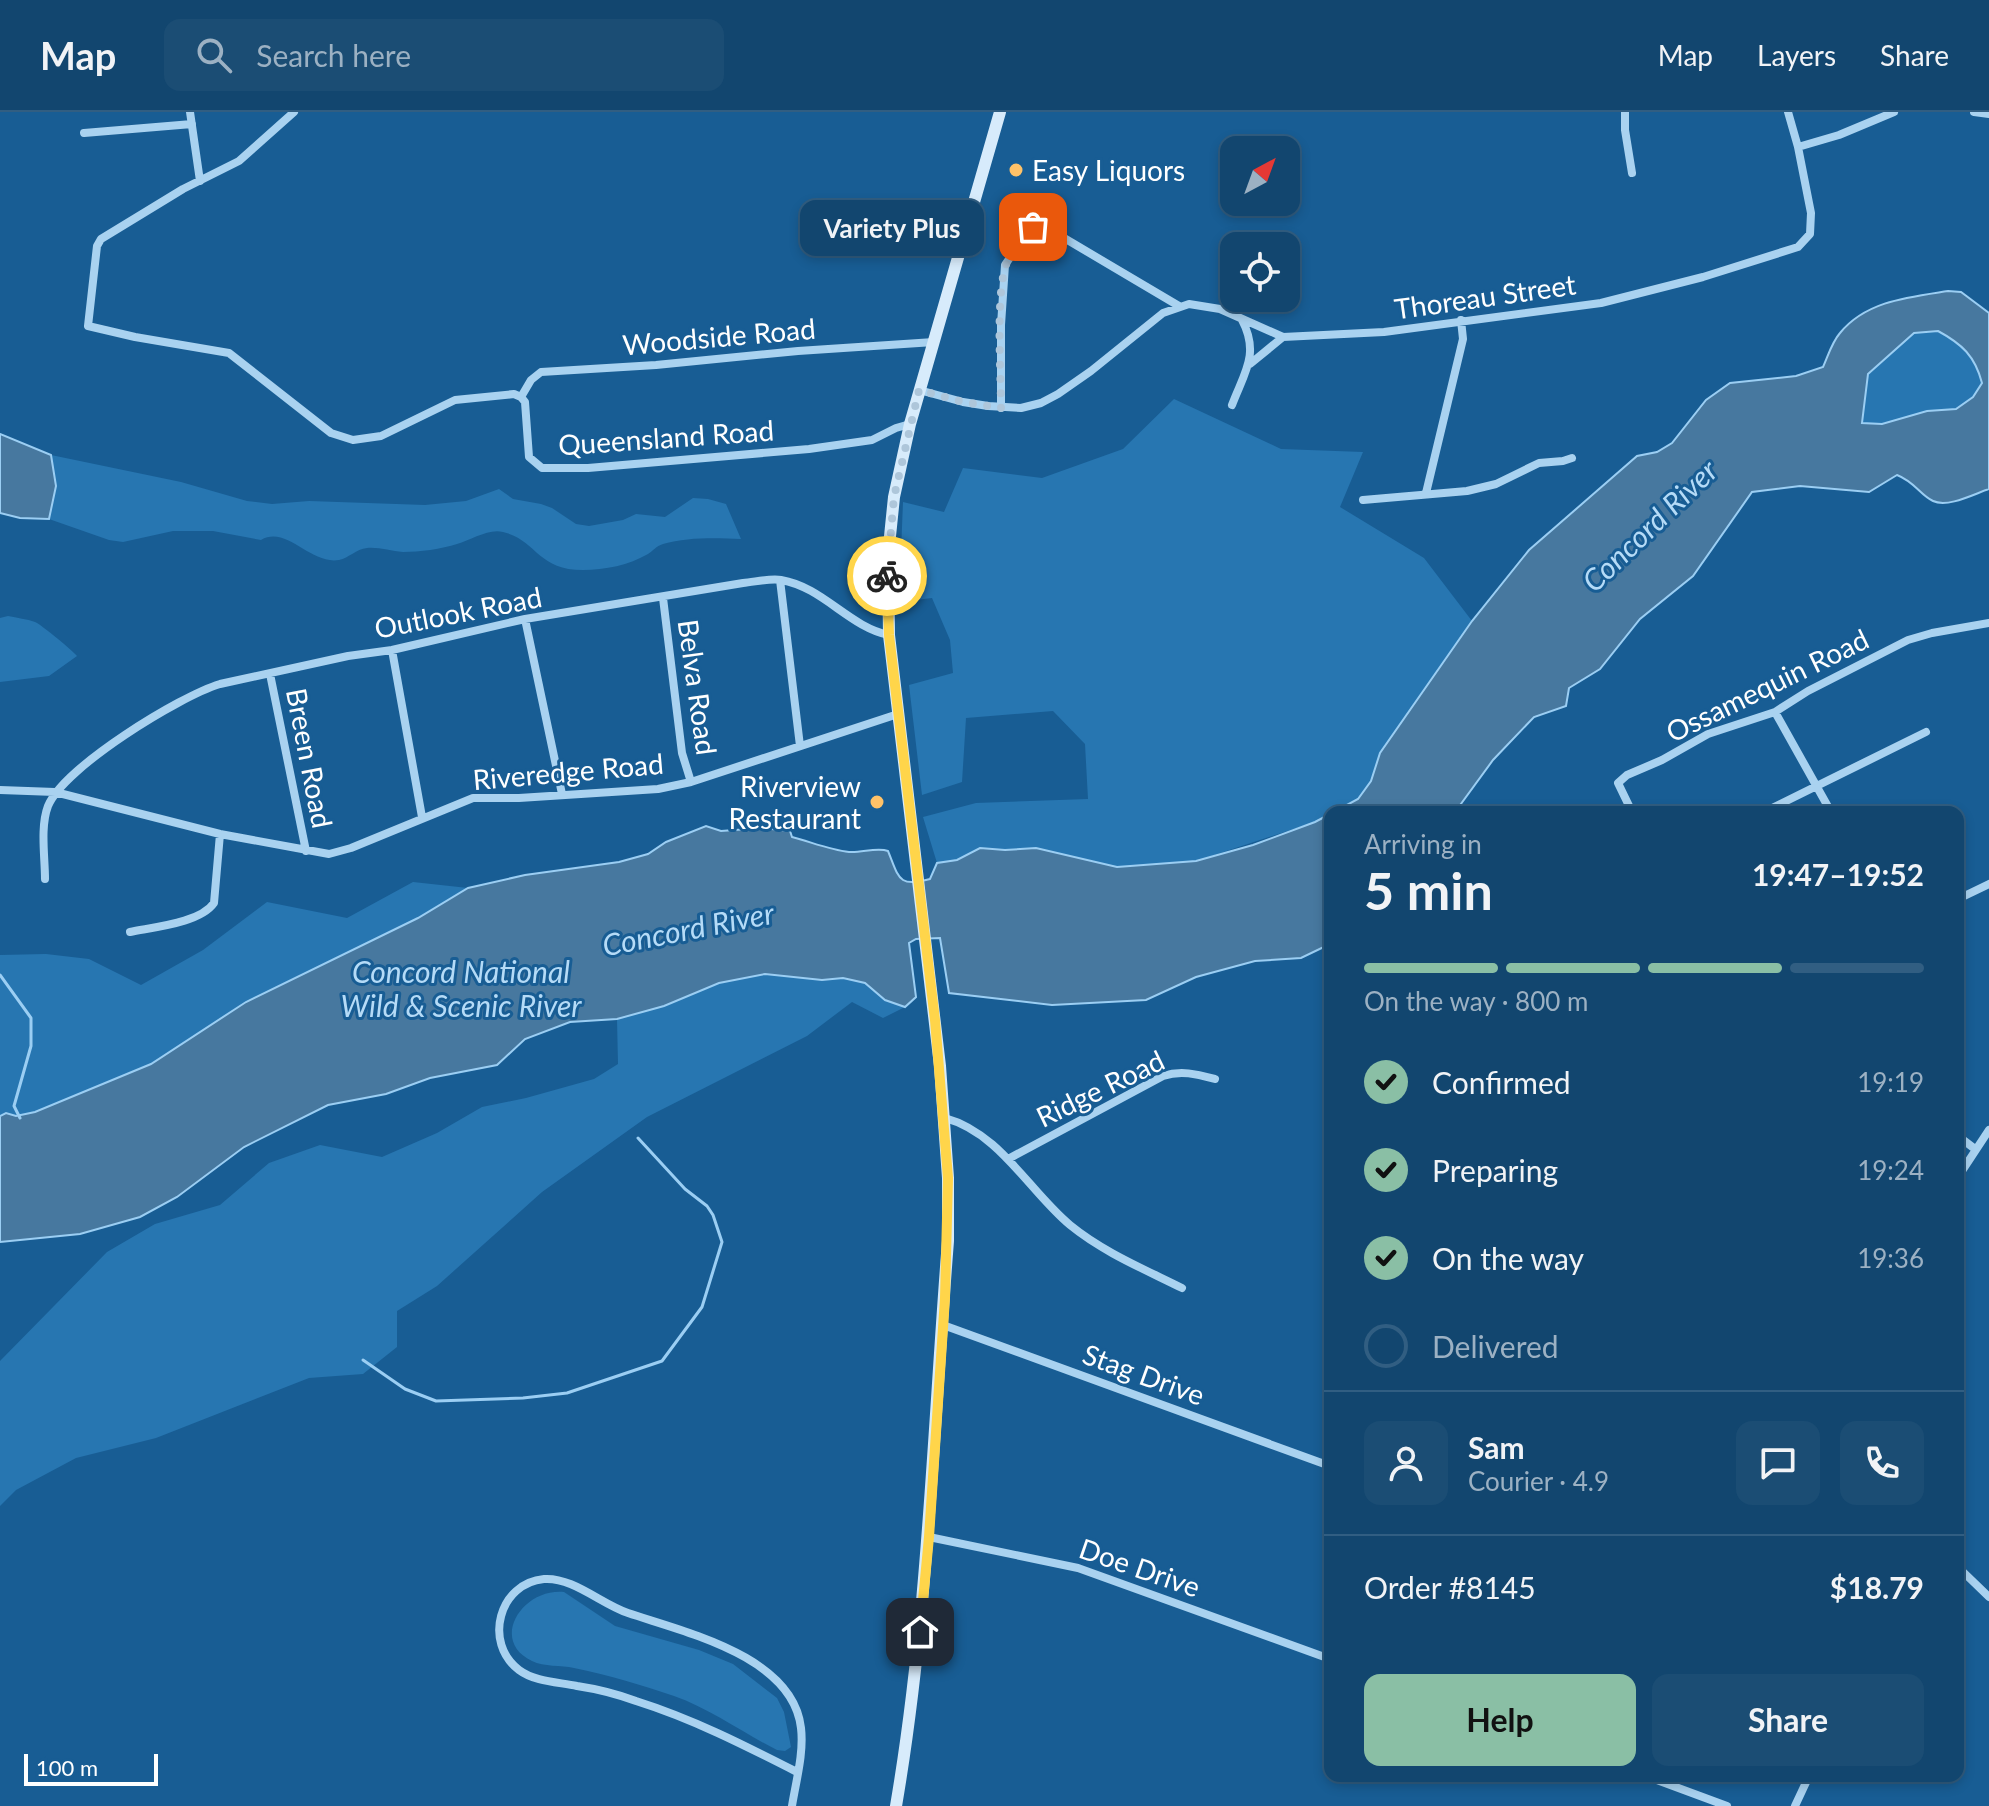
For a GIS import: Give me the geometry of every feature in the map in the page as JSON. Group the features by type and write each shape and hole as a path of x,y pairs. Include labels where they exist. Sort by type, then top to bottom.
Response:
{"main road":[{"path":"896,1806 915,1672 929,1537 948,1241 945,1118 889,635 889,537 910,424 1000,112"}],"street":[{"path":"190,112 200,181"},
{"path":"294,112 239,161 101,239 97,246 88,326 229,353 331,433 353,440 381,436 455,400 514,394 521,397"},
{"path":"1625,112 1632,173"},
{"path":"1788,112 1798,147 1839,135 1894,112"},
{"path":"1974,112 1989,114"},
{"path":"84,133 192,124"},
{"name":"Thoreau Street","path":"1179,306 1209,305 1283,337 1384,332 1601,303 1798,247 1807,239 1811,213 1798,147"},
{"path":"1001,408 1005,269 1009,256 1027,230 1043,227 1059,235 1179,306"},
{"path":"919,390 1001,408 1032,406 1050,399 1091,371 1155,319 1179,306"},
{"path":"1232,405 1250,364 1249,338 1241,320"},
{"path":"1426,493 1463,339 1461,320"},
{"path":"1250,364 1283,337"},
{"name":"Woodside Road","path":"521,397 531,380 541,372 934,342"},
{"name":"Queensland Road","path":"521,397 525,402 529,457 542,468 588,468 809,449 872,440 910,424"},
{"path":"1363,500 1483,488 1532,465 1572,458"},
{"path":"780,580 800,746"},
{"name":"Outlook Road","path":"55,792 86,763 203,689 525,619 743,583 780,580 809,590 872,630 889,635"},
{"name":"Belva Road","path":"663,598 682,753 691,782"},
{"path":"525,619 562,794"},
{"name":"Ossamequin Road","path":"1628,806 1619,787 1620,780 1627,775 1662,760 1708,734 1775,712 1808,691 1916,637 1989,623"},
{"path":"392,650 422,817"},
{"name":"Breen Road","path":"270,674 306,851"},
{"path":"1775,712 1828,806"},
{"name":"Riveredge Road","path":"0,790 55,792 220,834 329,854 473,798 658,789 691,782 898,714"},
{"path":"1777,806 1926,732"},
{"path":"45,879 47,809 55,792"},
{"path":"130,932 198,917 210,910 214,903 220,834"},
{"path":"1964,896 1989,884"},
{"name":"Ridge Road","path":"1008,1159 1163,1076 1188,1072 1215,1079"},
{"path":"945,1118 962,1125 1008,1159 1060,1217 1083,1236 1182,1288"},
{"path":"1964,1167 1989,1130"},
{"path":"1964,1141 1975,1149"},
{"name":"Stag Drive","path":"943,1325 1324,1464"},
{"name":"Doe Drive","path":"929,1537 1078,1568 1324,1657"},
{"path":"1964,1573 1989,1597"},
{"path":"792,1806 797,1772 801,1728 794,1701 780,1683 747,1659 710,1641 616,1609 562,1581 544,1579 528,1584 514,1593 504,1607 499,1623 499,1640 506,1656 525,1673 608,1692 685,1718 718,1731 797,1772"},
{"path":"1662,1782 1727,1806"},
{"path":"1795,1806 1806,1782"}],"shaded area":[{"path":"1938,331 1960,346 1975,365 1982,383 1973,397 1956,409 1927,411 1882,424 1861,423 1868,375 1914,333"},
{"path":"1174,399 1281,449 1363,452 1340,507 1424,558 1472,621 1380,753 1371,781 1358,799 1343,806 1324,806 1324,816 1315,822 1196,861 1117,867 1036,848 981,848 957,860 937,863 923,817 976,803 1088,799 1085,744 1053,711 966,718 962,782 922,795 909,685 953,673 950,640 932,598 899,602 903,502 944,512 963,468 1042,478 1123,449"},
{"path":"51,455 181,482 247,501 272,504 309,501 425,505 466,501 499,489 513,499 541,504 576,524 589,526 623,520 636,514 665,517 693,498 708,499 726,504 741,539 702,538 672,542 625,564 583,570 556,565 523,541 498,531 430,550 403,552 367,548 339,560 318,557 280,538 261,540 213,531 173,531 123,542 49,519 56,486"},
{"path":"8,616 35,622 77,656 49,676 0,682 0,618"},
{"path":"413,882 468,888 418,918 246,1002 151,1064 35,1112 0,1116 0,955 46,954 89,959 141,985 203,950 267,902 347,918"},
{"path":"765,974 822,980 843,978 865,983 885,1000 905,1007 883,1018 852,1002 807,1036 647,1117 542,1192 437,1286 397,1311 397,1347 363,1374 309,1378 156,1438 76,1458 16,1490 0,1506 0,1361 107,1252 155,1224 220,1205 269,1163 320,1145 382,1157 437,1133 482,1107 594,1079 618,1064 617,1019 664,1006 719,983"},
{"path":"564,1592 615,1626 699,1650 733,1664 777,1698 784,1712 791,1747 785,1751 777,1750 688,1701 662,1692 625,1680 532,1661 519,1652 513,1641 512,1629 516,1618 535,1598"}],"water":[{"name":"Concord River","path":"1961,292 1989,313 1989,489 1961,500 1939,503 1897,475 1869,492 1800,486 1752,492 1693,576 1640,619 1600,669 1569,688 1566,706 1534,717 1493,760 1459,806 1345,806 1358,799 1371,781 1380,753 1472,621 1529,550 1637,456 1657,452 1672,443 1706,400 1730,383 1796,376 1823,367 1832,345 1851,322 1875,307 1904,298","holes":["1938,331 1961,346 1976,365 1982,383 1973,397 1956,409 1927,411 1882,424 1862,423 1868,374 1914,333"]},
{"path":"0,434 51,455 56,486 49,519 20,518 0,513"},
{"name":"Concord National Wild & Scenic River","path":"1324,817 1324,947 1301,958 1255,961 1196,977 1146,1000 1052,1005 949,993 940,938 916,939 909,943 916,997 905,1007 885,1000 865,983 843,978 822,980 765,974 719,983 664,1006 617,1019 570,1022 525,1039 497,1065 430,1078 386,1094 328,1105 244,1147 177,1197 140,1217 80,1234 0,1242 0,1116 35,1112 151,1064 246,1002 418,918 468,888 525,875 619,862 648,854 666,842 706,826 721,831 762,828 790,831 792,837 842,851 888,851 898,874 911,882 930,879 937,863 957,860 980,848 1036,848 1117,867 1196,861 1253,845"}],"waterway":[{"path":"0,975 31,1018 31,1046 14,1106 20,1118"},
{"path":"363,1360 405,1389 436,1401 567,1393 662,1361 702,1307 722,1242 707,1206 685,1189 638,1138"}],"way so far":[{"path":"887,576 894,497 919,390 1001,408 1005,269 1009,256 1027,230 1033,227"}],"place":[{"name":"Easy Liquors","path":"1016,170"},
{"name":"Variety Plus","path":"1033,227"},
{"name":"Riverview Restaurant","path":"877,802"}],"route":[{"path":"887,576 889,635 935,1020 948,1178 945,1298 920,1632"}]}
